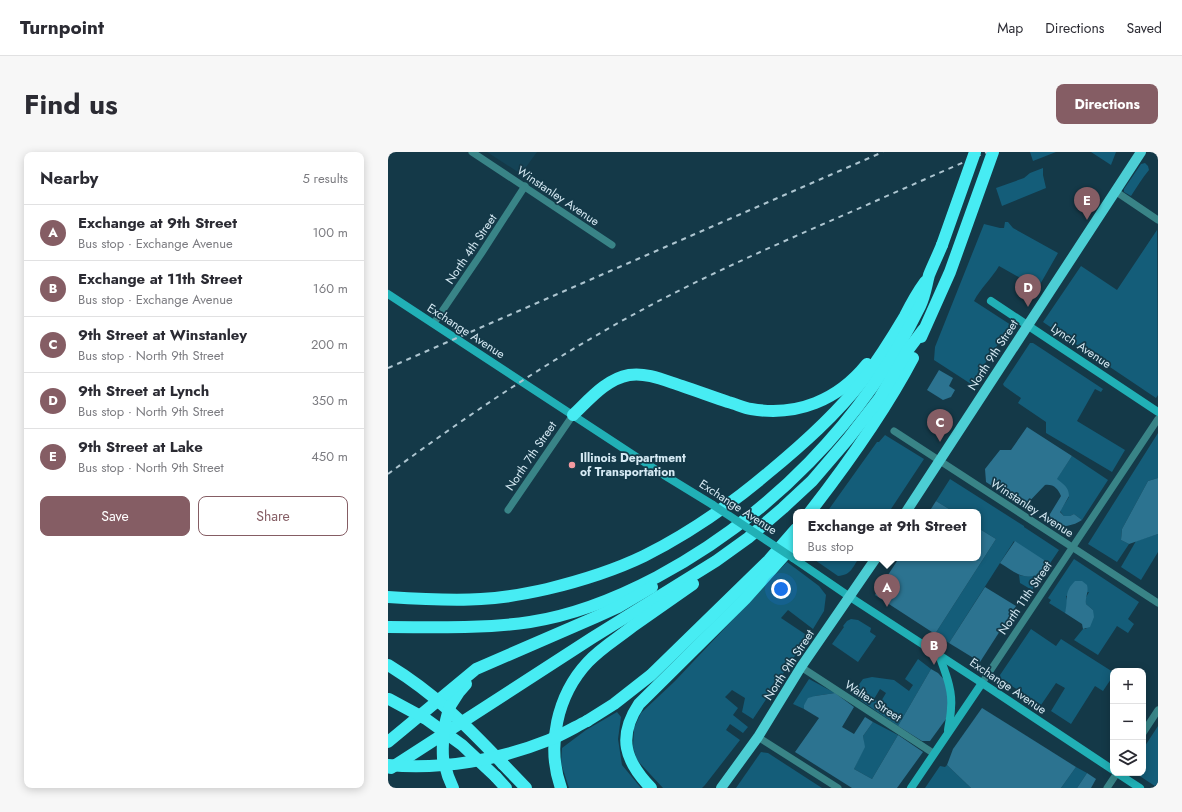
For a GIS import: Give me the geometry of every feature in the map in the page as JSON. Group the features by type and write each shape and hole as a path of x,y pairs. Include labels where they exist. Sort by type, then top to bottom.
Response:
{"highway":[{"path":"388,626 454,628 493,626 530,622 582,609 618,595 666,572 709,545 751,514 781,489 835,434 882,372 904,335 924,296 929,276 942,245 975,152"},
{"path":"812,509 854,454 882,411 915,354 923,330 950,272 993,152"},
{"path":"388,597 432,600 482,599 514,595 574,582 600,574 643,556 683,534 742,495 792,454 838,409 862,381 888,344 916,293 929,276"},
{"path":"388,770 592,638 716,561 748,538 812,481 848,439 879,398 908,350 923,330"},
{"path":"573,415 611,381 630,375 651,376 750,409 779,412 803,408 830,397 848,384 878,350 888,344"},
{"path":"822,509 845,478 854,454"},
{"path":"388,742 463,678 476,669 596,617 641,594 723,542 751,514"},
{"path":"388,765 438,766 480,760 517,751 550,740 587,721 614,704 651,675 769,560 793,532"},
{"path":"652,788 639,776 631,760 627,747 627,730 631,716 640,704 745,599 793,545"},
{"path":"561,788 554,759 555,736 559,712 571,685 587,663 604,648 694,584 707,573 716,561"},
{"path":"454,788 448,776 443,758 442,739 444,722 450,706 459,692 491,662"},
{"path":"388,665 409,678 442,703 473,732 526,788"},
{"path":"388,699 426,719 462,745 506,788"}],"main road":[{"name":"North 9th Street","path":"908,509 1141,152"},
{"name":"North 9th Street","path":"720,787 758,737 801,667 874,561"}],"street":[{"name":"Winstanley Avenue","path":"472,152 612,245"},
{"name":"North 4th Street","path":"434,323 525,186"},
{"path":"1115,191 1158,220"},
{"name":"Exchange Avenue","path":"388,294 793,558"},
{"name":"Lynch Avenue","path":"991,301 1158,412"},
{"name":"North 7th Street","path":"508,510 573,415"},
{"name":"North 11th Street","path":"910,788 1158,419"},
{"name":"Winstanley Avenue","path":"894,431 1158,603"},
{"name":"Exchange Avenue","path":"797,561 1110,768"},
{"path":"939,655 948,679 951,696 952,707 948,732"},
{"name":"Walter Street","path":"801,667 933,753"},
{"path":"1146,728 1158,710"},
{"path":"758,737 838,788"},
{"path":"1107,788 1115,776"},
{"path":"1122,776 1140,788"}],"shaded area":[{"path":"487,152 537,152 521,174"},
{"path":"1030,152 1056,152 1033,161"},
{"path":"1091,152 1116,152 1111,165"},
{"path":"1145,163 1149,170 1131,196 1124,192 1124,189 1141,164"},
{"path":"1043,168 1046,188 1002,206 996,188 1024,178 1030,173"},
{"path":"1005,222 1008,222 1013,228 1058,253 1038,288 999,266 974,301 1011,325 971,384 934,360 935,347 984,224 1004,228"},
{"path":"1157,230 1158,395 1156,398 1043,322 1081,266 1117,290"},
{"path":"1030,343 1033,343 1103,389 1101,392 1095,389 1077,421 1125,450 1112,472 1046,433 1046,422 1018,403 1021,398 1004,386 1003,384"},
{"path":"939,370 953,378 949,386 955,390 951,397 943,400 927,390"},
{"path":"1027,427 1072,456 1057,479 1065,486 1069,493 1069,496 1060,512 1064,516 1074,514 1082,520 1079,522 1068,526 1052,527 1048,522 1050,514 1061,496 1057,489 1053,486 1045,485 1024,507 986,482 985,469 1000,450 1011,450"},
{"path":"1158,433 1158,478 1148,481 1122,529 1121,540 1129,544 1117,562 1088,544"},
{"path":"885,435 924,459 891,509 829,509 877,442 879,442"},
{"path":"1072,456 1108,480 1082,520 1074,514 1064,516 1060,511 1069,497 1056,480"},
{"path":"1158,478 1158,534 1129,544 1121,540 1122,529 1148,481"},
{"path":"950,479 1059,550 1032,590 1020,583 1019,575 1030,576 1042,572 1014,541 949,643 935,634 996,539 981,530 981,509 949,509 936,501"},
{"path":"936,501 949,509 931,509"},
{"path":"981,530 996,539 935,634 875,595 897,561 981,561"},
{"path":"1158,534 1158,552 1141,580 1121,567 1136,541"},
{"path":"1015,541 1044,560 1042,572 1030,576 1020,575 1000,563"},
{"path":"1074,559 1139,602 1128,619 1134,624 1128,633 1117,626 1098,655 1074,640 1083,629 1086,629 1093,610 1086,604 1085,599 1089,592 1066,596 1068,604 1065,613 1049,603 1051,600 1048,598"},
{"path":"816,561 857,561 849,573 838,576"},
{"path":"787,562 819,586 826,595 824,611 813,629 788,610 781,618 808,636 753,719 742,712 745,698 732,690 725,697 738,708 733,715 748,727 743,733 730,724 726,730 740,740 705,785 702,788 663,788 637,760 633,747 634,728 641,713 675,681"},
{"path":"1075,581 1082,581 1087,585 1088,590 1086,604 1093,610 1094,617 1090,627 1083,629 1082,624 1065,613 1068,592 1071,585"},
{"path":"985,587 1016,606 980,662 949,643"},
{"path":"851,619 858,620 871,628 870,632 876,636 858,662 832,644 844,627 843,626"},
{"path":"1031,629 1056,646 1061,639 1110,670 1110,680 1103,691 1095,686 1071,724 1051,711 1065,688 1056,683 1041,705 1001,679 1000,675"},
{"path":"918,659 931,669 898,726 852,694 863,679 872,677 894,680 909,691 913,685 905,679","holes":["880,689 886,693 880,703 874,699"]},
{"path":"931,669 938,673 950,686 950,705 946,719 930,741 922,741 898,726"},
{"path":"809,679 835,693 815,696 804,705 804,709 793,704"},
{"path":"835,693 854,707 842,727 854,734 865,717 873,722 863,736 865,747 854,769 872,779 898,735 923,752 897,788 852,788 795,752 819,718 804,709 804,705 808,698"},
{"path":"982,708 1076,767 1061,788 971,788 947,765 953,749"},
{"path":"617,712 621,717 618,739 622,765 641,788 569,788 561,763 562,748 586,730"},
{"path":"873,722 898,735 872,779 854,769 864,747 863,736"},
{"path":"1158,726 1158,788 1140,776 1146,776 1146,744"},
{"path":"761,752 768,753 822,788 736,788"},
{"path":"947,765 971,788 925,788 940,766 945,767"},
{"path":"1076,767 1087,773 1077,788 1061,788"},
{"path":"1087,773 1096,779 1091,788 1077,788"}],"railway":[{"path":"388,368 883,152"},
{"path":"388,474 485,405 584,342 653,304 757,253 987,152"}],"place":[{"name":"9th Street at Lake","path":"1087,220"},
{"name":"9th Street at Lynch","path":"1028,307"},
{"name":"9th Street at Winstanley","path":"940,442"},
{"name":"Illinois Department of Transportation","path":"572,465"},
{"name":"Exchange at 9th Street","path":"887,607"},
{"name":"Exchange at 11th Street","path":"934,665"}]}
